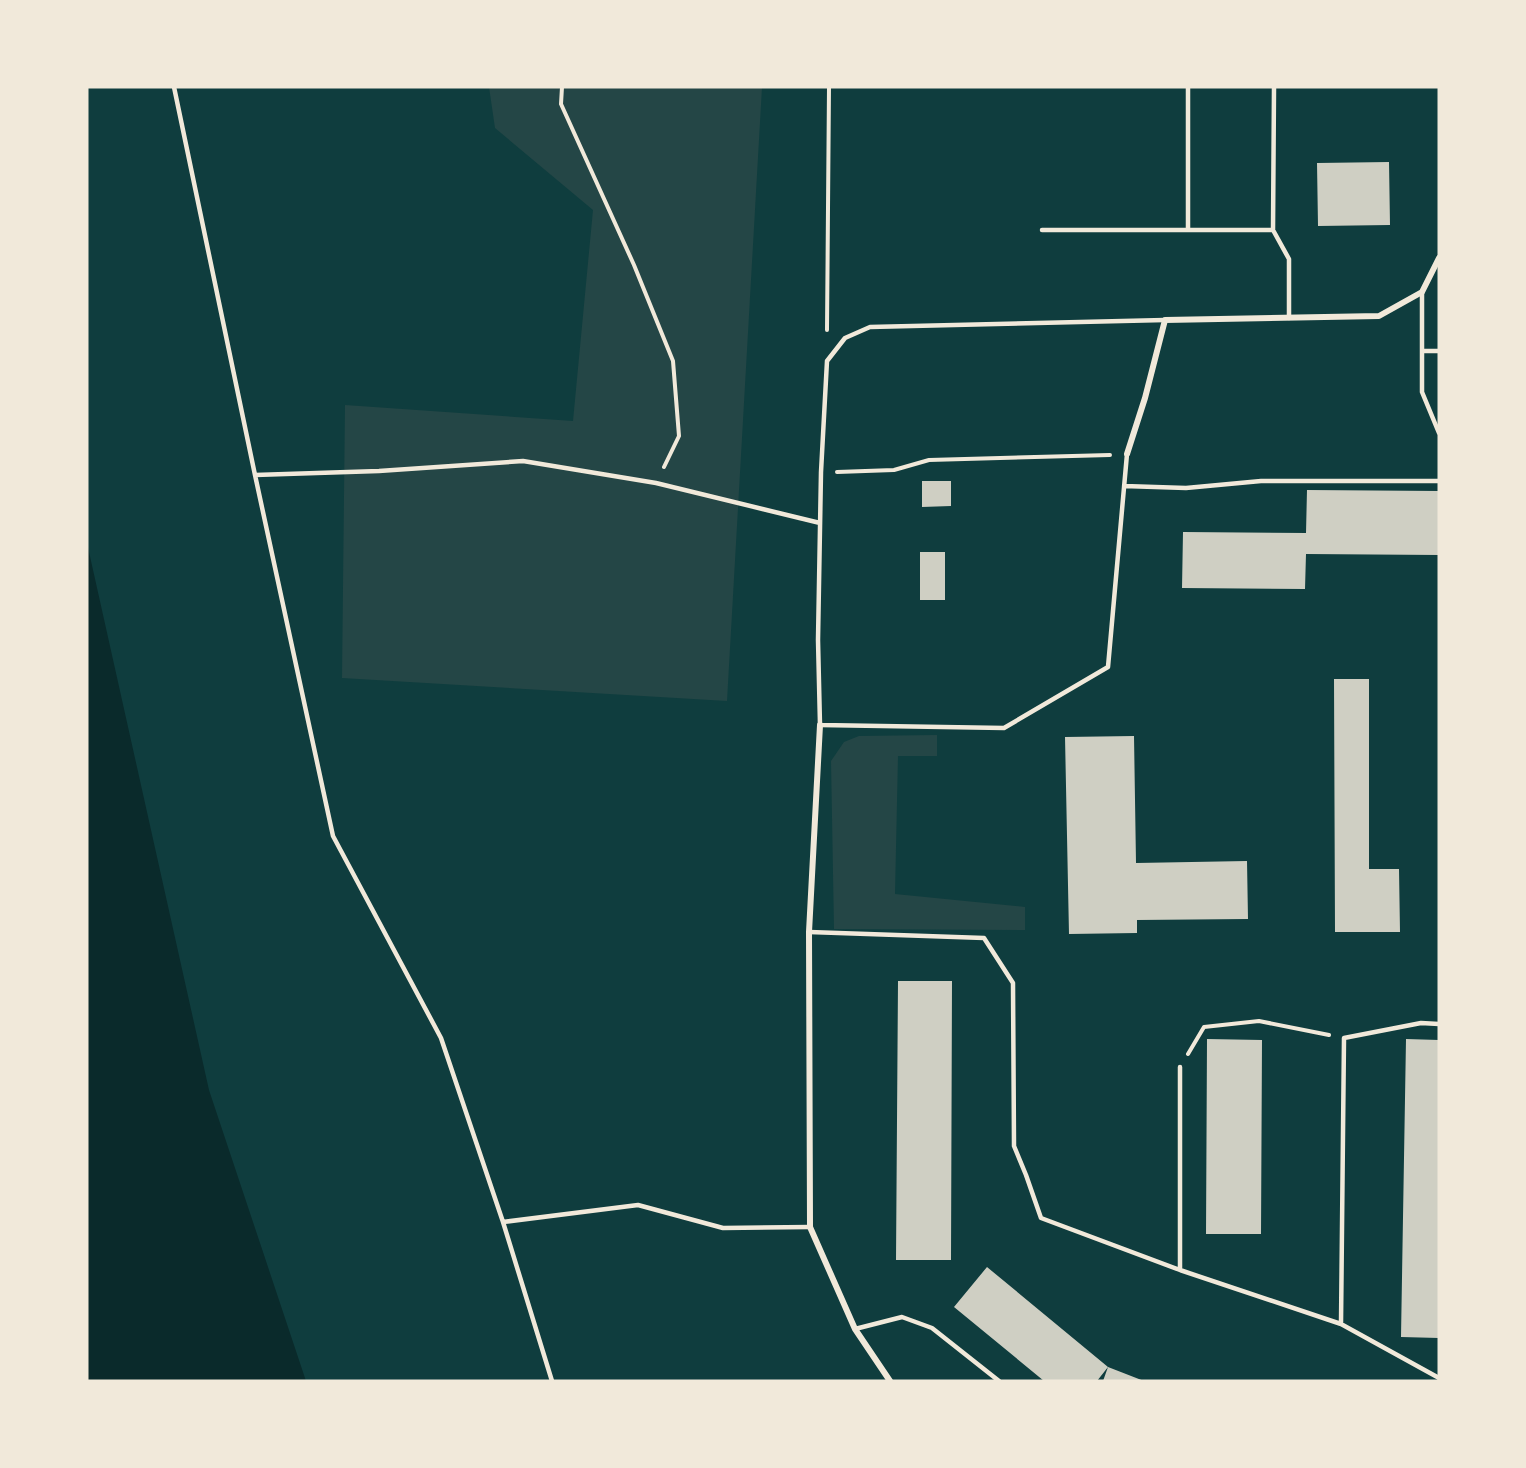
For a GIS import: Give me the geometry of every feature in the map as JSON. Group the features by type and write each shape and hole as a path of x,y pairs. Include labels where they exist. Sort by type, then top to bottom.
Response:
{"street":[{"path":"1127,454 1166,321 1379,316 1422,292 1439,258"},
{"path":"820,725 809,932 810,1227 855,1329 890,1381"}],"lane":[{"path":"174,87 333,836 441,1038 503,1222 552,1381"},
{"path":"1188,87 1188,230"},
{"path":"1274,87 1273,230 1289,259 1289,318"},
{"path":"1042,230 1273,230"},
{"path":"1422,292 1422,392 1439,434"},
{"path":"1127,454 1108,667 1004,728 820,725 818,640 820,523 827,361 844,338 870,327 1166,321"},
{"path":"1423,351 1439,351"},
{"path":"255,476 379,471 523,461 656,483 820,523"},
{"path":"1124,486 1186,488 1261,481 1439,480"},
{"path":"809,932 984,938 1013,982 1014,1146 1041,1218 1180,1270 1341,1324 1439,1378"},
{"path":"1341,1324 1344,1038 1421,1023 1439,1024"},
{"path":"1180,1066 1180,1270"},
{"path":"503,1222 638,1205 723,1228 810,1227"},
{"path":"855,1329 902,1317 932,1328 999,1381"}],"path":[{"path":"562,87 561,104 634,265 673,361 680,436 656,483"},
{"path":"827,361 829,87"},
{"path":"821,472 894,470 929,460 1127,454"},
{"path":"1180,1066 1204,1027 1259,1021 1344,1038"}],"shaded area":[{"path":"489,87 762,87 727,701 342,678 345,405 573,421 593,210 495,128"},
{"path":"87,543 209,1090 306,1381 87,1381"},
{"path":"937,735 937,756 898,756 895,894 1025,907 1025,930 834,929 831,761 844,742 859,736"}],"building":[{"path":"1389,162 1390,225 1318,226 1317,163"},
{"path":"922,481 951,481 951,506 922,507"},
{"path":"1307,490 1439,491 1439,555 1306,554 1305,589 1182,588 1183,532 1306,533"},
{"path":"920,552 945,552 945,600 920,600"},
{"path":"1334,679 1369,679 1369,869 1399,869 1400,932 1335,932"},
{"path":"1134,736 1136,863 1247,861 1248,919 1137,920 1137,933 1069,934 1065,737"},
{"path":"898,981 952,981 951,1260 896,1260"},
{"path":"1207,1039 1262,1040 1261,1234 1206,1234"},
{"path":"1406,1039 1439,1040 1439,1338 1401,1337"},
{"path":"987,1267 1108,1367 1097,1381 1044,1381 954,1307"},
{"path":"1108,1367 1144,1381 1103,1381"}]}
